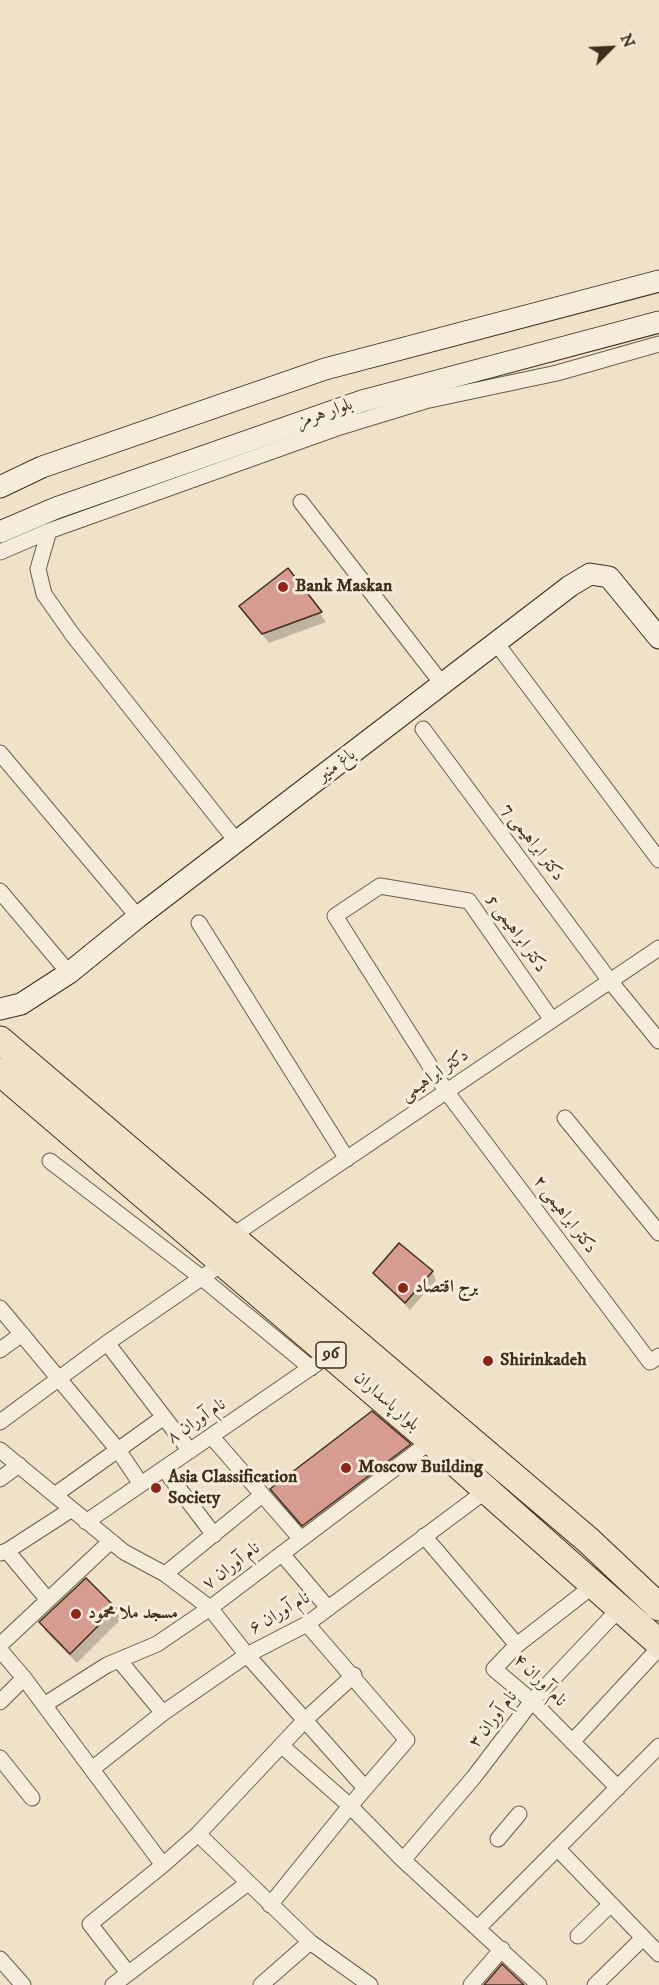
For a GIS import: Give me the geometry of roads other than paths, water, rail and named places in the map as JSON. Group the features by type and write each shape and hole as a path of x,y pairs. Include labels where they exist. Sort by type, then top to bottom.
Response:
{"highway":[{"name":"بلوار پاسداران","path":"0,1040 588,1540 659,1606"},
{"name":"بلوار پاسداران","path":"0,1072 213,1270 320,1362 431,1441 659,1643"}],"main road":[{"path":"0,487 42,467 325,369 659,281"},
{"name":"بلوار هرمز","path":"0,532 56,508 362,401 659,322"},
{"name":"باغ منیر","path":"0,1009 21,1004 69,972 570,586 590,574 599,573 609,577 659,638"}],"street":[{"path":"0,552 49,531 351,424 425,401 557,373 659,344"},
{"path":"301,502 443,685"},
{"path":"49,531 38,569 44,594 72,634 237,842"},
{"path":"497,644 659,860"},
{"name":"دکتر ابراهیمی 7","path":"423,729 610,981 659,1041"},
{"path":"0,753 138,917"},
{"name":"دکتر ابراهیمی 5","path":"334,916 380,886 468,901 552,1020"},
{"path":"0,891 69,972"},
{"name":"دکتر ابراهیمی ۲","path":"334,916 446,1091 655,1359"},
{"path":"199,923 346,1159"},
{"name":"دکتر ابراهیمی","path":"232,1236 659,948"},
{"path":"566,1118 659,1233"},
{"path":"0,1422 107,1343 213,1270 50,1161"},
{"path":"0,1308 118,1450 141,1484"},
{"path":"0,1350 22,1334"},
{"path":"107,1343 190,1451"},
{"name":"نام آوران ۸","path":"86,1522 320,1362"},
{"path":"56,1494 164,1418"},
{"path":"211,1436 301,1539"},
{"name":"نام آوران ۷","path":"44,1705 119,1660 157,1644 210,1608 431,1441"},
{"path":"0,1450 56,1494 111,1542 165,1574 210,1608 247,1655 365,1788"},
{"path":"0,1479 19,1465"},
{"path":"164,1469 214,1534"},
{"name":"نام آوران ۶","path":"92,1769 163,1713 247,1655 308,1624 486,1490"},
{"path":"165,1574 262,1495"},
{"path":"48,1600 4,1552 72,1509"},
{"path":"424,1536 517,1645"},
{"path":"0,1645 111,1542"},
{"path":"282,1554 328,1608"},
{"name":"نام آوران ۴","path":"594,1585 517,1645 494,1669 532,1701 618,1788"},
{"name":"نام آوران ۳","path":"403,1860 474,1777 532,1701 620,1608"},
{"path":"270,1905 407,1740 354,1675 308,1624"},
{"path":"572,1742 659,1648"},
{"path":"0,1650 24,1678 163,1865"},
{"path":"119,1660 163,1713"},
{"path":"128,1973 90,1924 198,1834 306,1719 354,1675"},
{"path":"0,1702 24,1678"},
{"path":"282,1746 350,1806 403,1860 479,1927 539,1985"},
{"path":"479,1927 659,1746"},
{"path":"0,1758 32,1798"},
{"path":"498,1839 519,1814"},
{"path":"198,1834 310,1942 370,1985"},
{"path":"557,1848 659,1954"},
{"path":"113,1985 248,1883"},
{"path":"578,1936 611,1904"},
{"path":"595,1985 643,1938"},
{"path":"261,1985 310,1942"},
{"path":"471,1985 502,1949"},
{"path":"0,1959 23,1985"}],"place":[{"name":"Bank Maskan","path":"283,587"},
{"name":"برج اقتصاد","path":"403,1288"},
{"name":"Shirinkadeh","path":"488,1361"},
{"name":"Moscow Building","path":"346,1468"},
{"name":"Asia Classification Society","path":"156,1488"},
{"name":"مسجد ملا محمود","path":"76,1614"}]}
